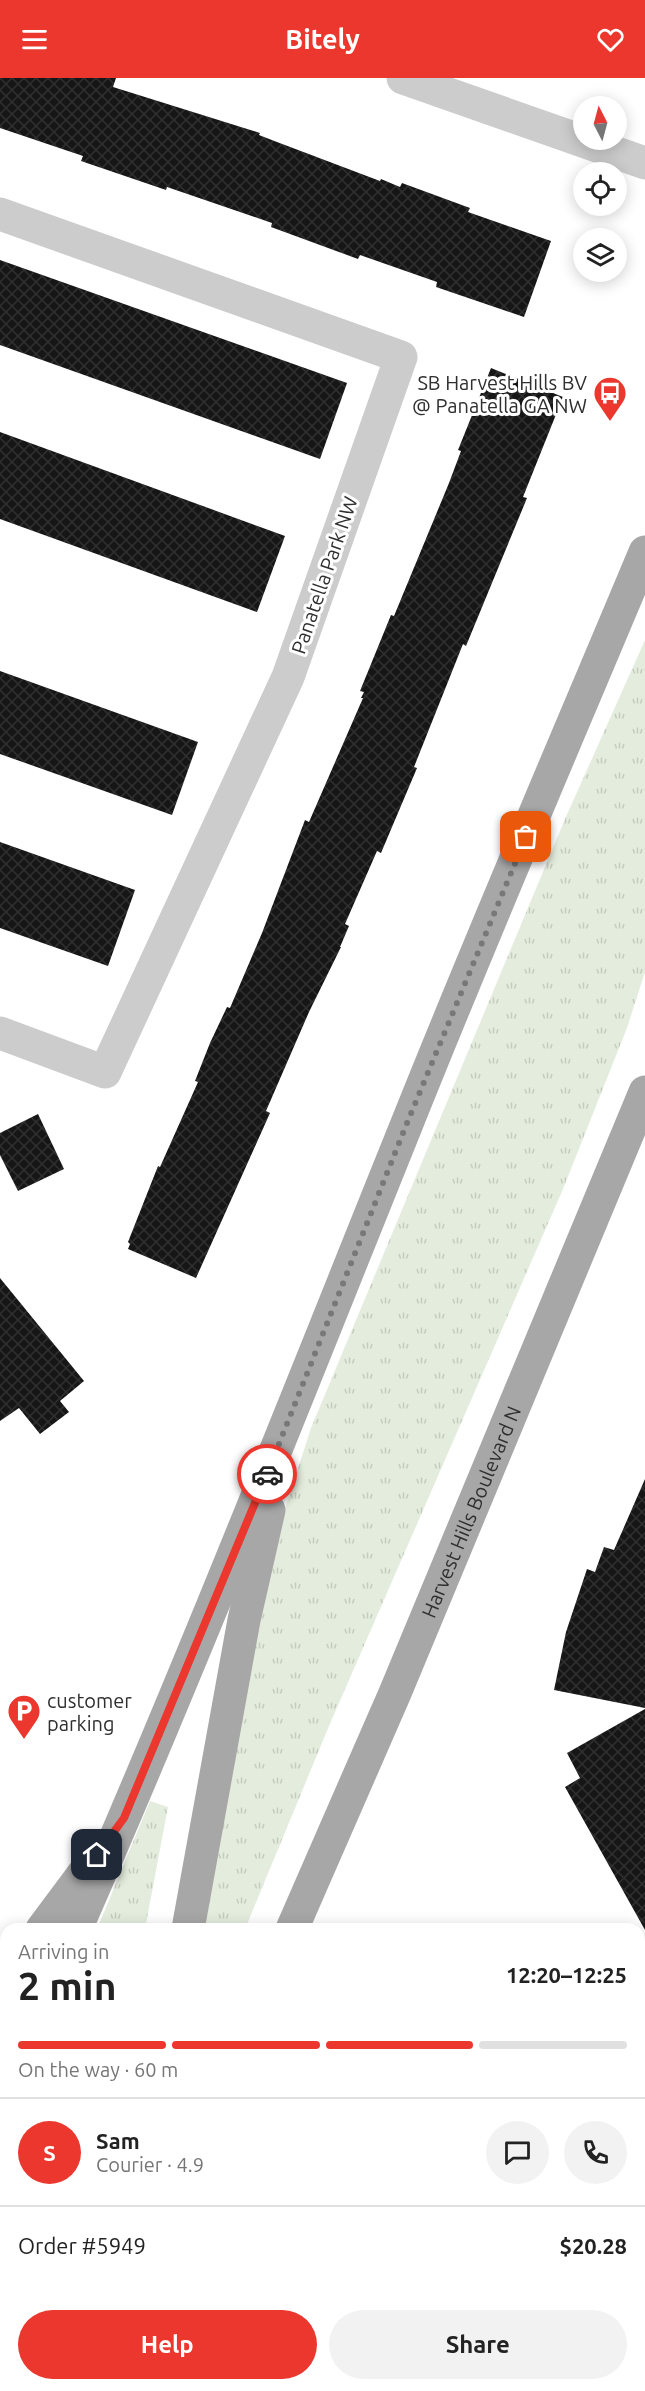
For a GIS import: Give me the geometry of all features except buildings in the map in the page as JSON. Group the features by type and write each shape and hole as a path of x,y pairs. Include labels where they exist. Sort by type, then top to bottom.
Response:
{"main road":[{"path":"79,1923 288,1423 407,1123 645,552"},
{"name":"Harvest Hills Boulevard N","path":"295,1923 395,1693 645,1092"},
{"path":"189,1923 244,1620 288,1423"},
{"path":"46,1923 124,1818"}],"street":[{"path":"403,78 645,163"},
{"name":"Panatella Park NW","path":"0,214 401,357 288,677 105,1072 0,1033"}],"green space":[{"path":"645,640 645,972 627,1028 563,1189 329,1726 247,1923 200,1923 273,1546 311,1428 565,819"},
{"path":"150,1801 168,1807 146,1923 99,1923"}],"way so far":[{"path":"267,1474 407,1123 526,837"}],"place":[{"name":"SB Harvest Hills BV @ Panatella GA NW","path":"610,422"},
{"name":"customer parking","path":"24,1740"}],"route":[{"path":"97,1855 124,1818 267,1474"}]}
